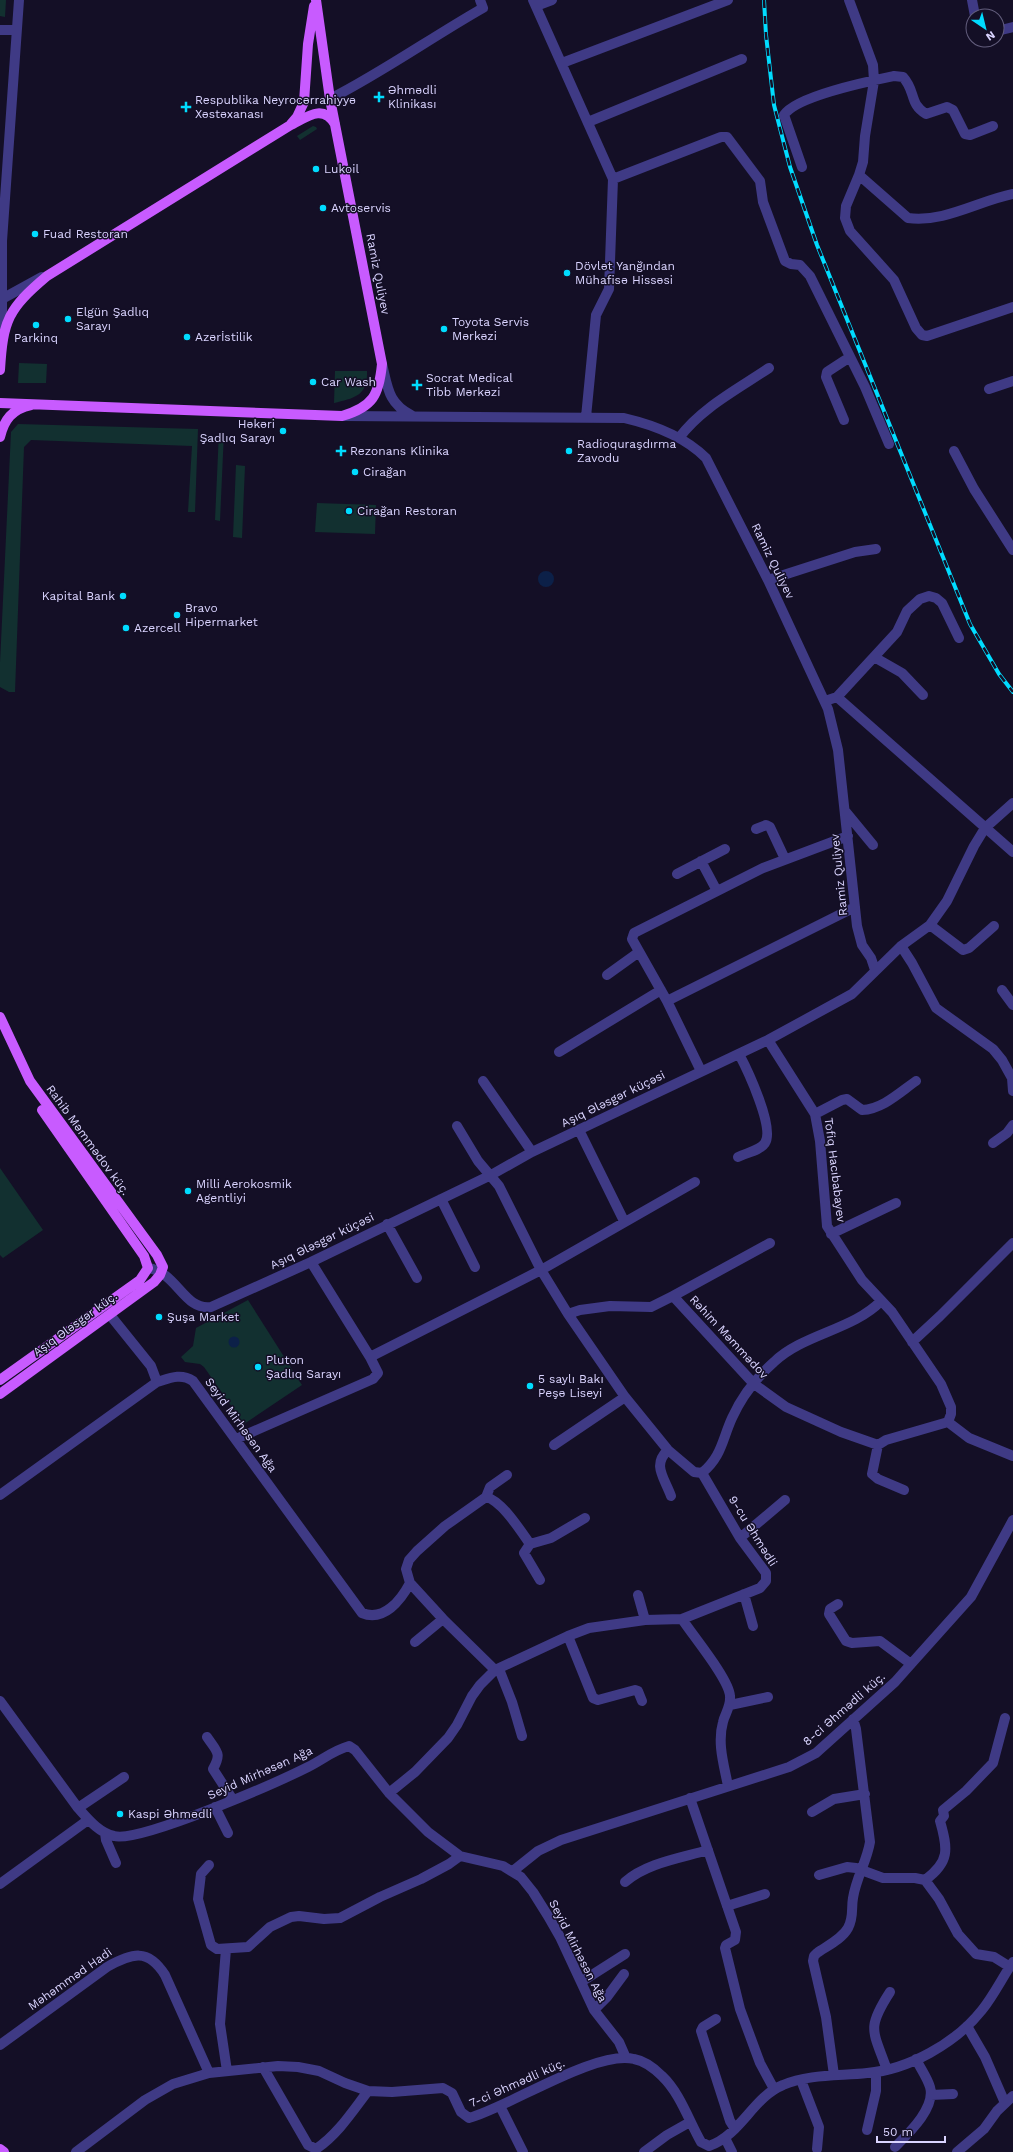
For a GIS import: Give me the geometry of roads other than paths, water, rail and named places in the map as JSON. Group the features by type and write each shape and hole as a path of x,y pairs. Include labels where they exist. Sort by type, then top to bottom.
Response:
{"main road":[{"name":"Ramiz Quliyev","path":"315,0 330,99 382,364 380,381 375,396 363,408 342,416"},
{"path":"289,126 297,117 304,102 308,44 315,0"},
{"path":"0,370 2,336 6,325 16,307 34,287 56,269 289,126 330,99"},
{"path":"289,126 319,112 328,115 336,126"},
{"path":"0,403 342,416"},
{"path":"0,437 4,421 10,415 26,406 38,404"},
{"name":"Rahib Məmmədov küç.","path":"0,1017 27,1083 157,1256 163,1267 162,1272"},
{"path":"0,1033 27,1083 144,1256 147,1271"},
{"name":"Aşıq Ələsgər küç.","path":"0,1394 106,1311 140,1280 147,1271"},
{"name":"Aşıq Ələsgər küç.","path":"0,1380 106,1311 157,1280 162,1272"},
{"path":"0,2149 4,2152"}],"street":[{"path":"2,336 1,241 4,135 11,103 19,0"},
{"path":"330,99 360,84 439,33 483,8 480,0"},
{"path":"552,0 535,3 613,179 609,289 596,315 586,417"},
{"path":"562,63 728,0"},
{"path":"849,0 873,65 874,81 859,175 846,206 845,218 850,231 894,280 916,328 922,335 927,336 1013,307"},
{"path":"0,30 16,30"},
{"path":"588,122 742,59"},
{"path":"802,167 784,115 788,109 804,100 894,76 904,77 910,84 918,110 926,114 947,107 952,110 964,134 970,135 993,126"},
{"path":"0,103 11,103"},
{"path":"613,179 721,137 726,137 760,181 763,202 785,261 791,264 800,265 810,276 850,357 889,444"},
{"path":"859,175 908,218 937,218 996,197 1013,194"},
{"path":"1,300 56,269"},
{"path":"844,420 826,377 827,372 850,357"},
{"path":"382,364 393,402 399,409 413,416"},
{"path":"679,438 687,427 701,414 769,368"},
{"path":"989,389 1013,381"},
{"name":"Ramiz Quliyev","path":"342,416 586,417 630,419 662,429 695,447 712,469 768,580 825,701 838,750 855,908 862,945 875,970"},
{"path":"954,452 974,489 1013,550"},
{"path":"768,580 855,552 876,549"},
{"path":"825,701 837,697 897,632 907,611 914,603 929,596 936,598 942,603 959,638"},
{"path":"874,657 902,673 922,695"},
{"path":"837,697 1013,852"},
{"name":"Aşıq Ələsgər küçəsi","path":"162,1272 193,1303 205,1308 220,1304 311,1262 490,1175 532,1152 768,1040 852,994 868,981 875,970 901,946 930,925 948,901 974,846 985,828 1013,803"},
{"path":"845,810 873,845"},
{"path":"756,829 766,825 770,827 785,859"},
{"path":"701,1071 667,1001 632,939 634,933 785,859 848,836"},
{"path":"677,874 725,849"},
{"path":"701,862 717,891"},
{"path":"667,1001 855,908"},
{"path":"930,925 963,950 969,948 994,926"},
{"path":"901,946 912,962 936,1008 993,1049 1002,1060 1012,1077 1013,1092"},
{"path":"607,976 639,952"},
{"path":"559,1052 661,990"},
{"path":"1002,990 1013,1004"},
{"name":"Tofiq Hacıbabayev","path":"768,1040 815,1114 820,1141 827,1226 862,1280 892,1312 946,1394 951,1407 951,1414 948,1422"},
{"path":"738,1156 762,1147 766,1142 767,1134 758,1093 739,1054"},
{"path":"484,1081 532,1152"},
{"path":"815,1114 842,1100 850,1101 862,1110 874,1109 884,1104 916,1081"},
{"path":"993,1143 1007,1133 1013,1125"},
{"path":"457,1126 478,1161 501,1191 540,1270 568,1314 625,1397 668,1450 694,1472 702,1473 718,1457 737,1407 773,1362 785,1353 864,1314 881,1301"},
{"path":"579,1130 624,1221"},
{"path":"370,1357 540,1270 695,1182"},
{"path":"440,1199 475,1267"},
{"path":"831,1234 896,1203"},
{"path":"387,1224 417,1278"},
{"path":"673,1296 770,1242"},
{"path":"912,1342 1013,1243"},
{"path":"236,1439 373,1379 378,1373 370,1357 311,1262"},
{"path":"147,1271 162,1272"},
{"name":"Rəhim Məmmədov","path":"568,1314 580,1310 610,1306 651,1307 673,1296 754,1384 786,1407 841,1432 878,1445"},
{"path":"106,1311 151,1366 157,1382"},
{"name":"Seyid Mirhəsən Ağa","path":"0,1496 157,1382 186,1376 193,1381 362,1613 370,1617 381,1614 396,1604 410,1583"},
{"path":"554,1445 625,1397"},
{"path":"904,1490 878,1479 872,1474 878,1445 886,1440 948,1422 969,1438 1013,1456"},
{"path":"668,1450 660,1457 659,1464 671,1496"},
{"name":"9-cu Əhmədli","path":"389,1793 415,1772 448,1738 458,1725 472,1696 497,1670 568,1636 604,1624 645,1620 682,1619 760,1588 766,1581 766,1573 740,1538 702,1473"},
{"path":"507,1475 490,1487 486,1497 445,1526 417,1551 409,1560 406,1569 410,1583 443,1619 497,1670 512,1702 522,1736"},
{"path":"486,1497 494,1499 497,1502 530,1544"},
{"path":"740,1538 785,1500"},
{"path":"540,1580 524,1552 530,1544 551,1538 585,1518"},
{"name":"8-ci Əhmədli küç.","path":"513,1871 538,1851 561,1840 802,1761 816,1753 895,1682 971,1597 1013,1520"},
{"path":"744,1594 753,1626"},
{"path":"638,1595 645,1620"},
{"path":"838,1604 830,1609 829,1614 846,1641 852,1643 880,1641 911,1664"},
{"path":"415,1642 443,1619"},
{"path":"682,1619 726,1682 730,1695 730,1705 723,1722 721,1741 728,1786"},
{"path":"568,1636 593,1698 598,1700 634,1690 638,1691 642,1701"},
{"path":"730,1705 768,1697"},
{"name":"Seyid Mirhəsən Ağa","path":"0,1701 88,1820 105,1833 114,1836 133,1836 215,1807 310,1766 341,1748 349,1746 355,1750 389,1793 428,1832 460,1856 485,1861 513,1871 521,1877 537,1898 560,1937 594,2010 619,2042 626,2058"},
{"path":"925,1880 944,1861 946,1854 940,1821 944,1816 944,1810 966,1791 993,1763 1005,1718"},
{"path":"834,2075 826,2017 814,1956 848,1929 853,1916 853,1899 863,1870 870,1842 865,1794 853,1719"},
{"path":"207,1737 219,1754 219,1759 213,1769 233,1800"},
{"path":"78,1808 124,1777"},
{"path":"812,1812 834,1799 865,1794"},
{"path":"690,1798 737,1937 725,1948 740,2010 760,2062 774,2089"},
{"path":"215,1807 228,1832"},
{"path":"0,1884 88,1820"},
{"path":"105,1833 106,1840 116,1863"},
{"path":"624,1882 633,1874 647,1868 708,1850"},
{"path":"209,1865 201,1874 198,1899 211,1946 217,1949 226,1949 248,1948 270,1927 291,1917 299,1916 324,1919 340,1918 421,1879 449,1864 460,1856"},
{"path":"626,2058 635,2059 646,2064 664,2077 674,2091 704,2149 725,2138 774,2089 801,2080 887,2070 932,2051 967,2026 994,1994 1011,1964 994,1957 976,1954 958,1934 939,1900 925,1880 915,1878 883,1878 863,1870 848,1867 819,1875"},
{"path":"727,1906 765,1894"},
{"path":"226,1949 220,2024 227,2071"},
{"path":"581,1982 625,1954"},
{"name":"Məhəmməd Hadi","path":"0,2045 107,1967 122,1959 140,1955 150,1956 158,1963 165,1975 210,2073"},
{"path":"594,2010 607,1997 624,1974"},
{"path":"887,2070 874,2035 873,2024 878,2009 890,1992"},
{"path":"716,2019 703,2027 701,2031 730,2121 735,2129"},
{"path":"967,2026 985,2057 1005,2103"},
{"name":"7-ci Əhmədli küç.","path":"76,2152 145,2100 173,2084 210,2073 263,2067 298,2066 319,2071 368,2091 392,2092 443,2088 449,2090 461,2112 469,2118 500,2106 584,2068 626,2058"},
{"path":"894,2147 919,2122 931,2095 930,2086 916,2059"},
{"path":"263,2067 308,2144 312,2148 316,2149 327,2141 340,2128 368,2091"},
{"path":"867,2130 876,2091 876,2072"},
{"path":"801,2080 818,2127 817,2149"},
{"path":"931,2095 953,2094"},
{"path":"957,2152 984,2129 1005,2103 1013,2096"},
{"path":"500,2106 523,2152"},
{"path":"644,2152 667,2135 690,2122"},
{"path":"725,2138 732,2152"}],"water":[{"path":"543,571 549,571 554,576 552,585 549,587 543,587 538,582 538,576"},
{"path":"234,1336 238,1338 240,1342 238,1346 234,1348 230,1346 228,1342 230,1338"}],"railway":[{"path":"764,0 766,35 774,105 790,167 817,245 970,624 999,674 1013,692"}],"place":[{"name":"Əhmədli Klinikası","path":"379,97"},
{"name":"Respublika Neyrocərrahiyyə Xəstəxanası","path":"186,107"},
{"name":"Lukoil","path":"316,169"},
{"name":"Avtoservis","path":"323,208"},
{"name":"Fuad Restoran","path":"35,234"},
{"name":"Dövlət Yanğından Mühafisə Hissəsi","path":"567,273"},
{"name":"Elgün Şadlıq Sarayı","path":"68,319"},
{"name":"Parkinq","path":"36,325"},
{"name":"Toyota Servis Mərkəzi","path":"444,329"},
{"name":"Azərİstilik","path":"187,337"},
{"name":"Car Wash","path":"313,382"},
{"name":"Socrat Medical Tibb Mərkəzi","path":"417,385"},
{"name":"Həkəri Şadlıq Sarayı","path":"283,431"},
{"name":"Rezonans Klinika","path":"341,451"},
{"name":"Radioquraşdırma Zavodu","path":"569,451"},
{"name":"Cirağan","path":"355,472"},
{"name":"Cirağan Restoran","path":"349,511"},
{"name":"Kapital Bank","path":"123,596"},
{"name":"Bravo Hipermarket","path":"177,615"},
{"name":"Azercell","path":"126,628"},
{"name":"Milli Aerokosmik Agentliyi","path":"188,1191"},
{"name":"Şuşa Market","path":"159,1317"},
{"name":"Pluton Şadlıq Sarayı","path":"258,1367"},
{"name":"5 saylı Bakı Peşə Liseyi","path":"530,1386"},
{"name":"Kaspi Əhmədli","path":"120,1814"}]}
